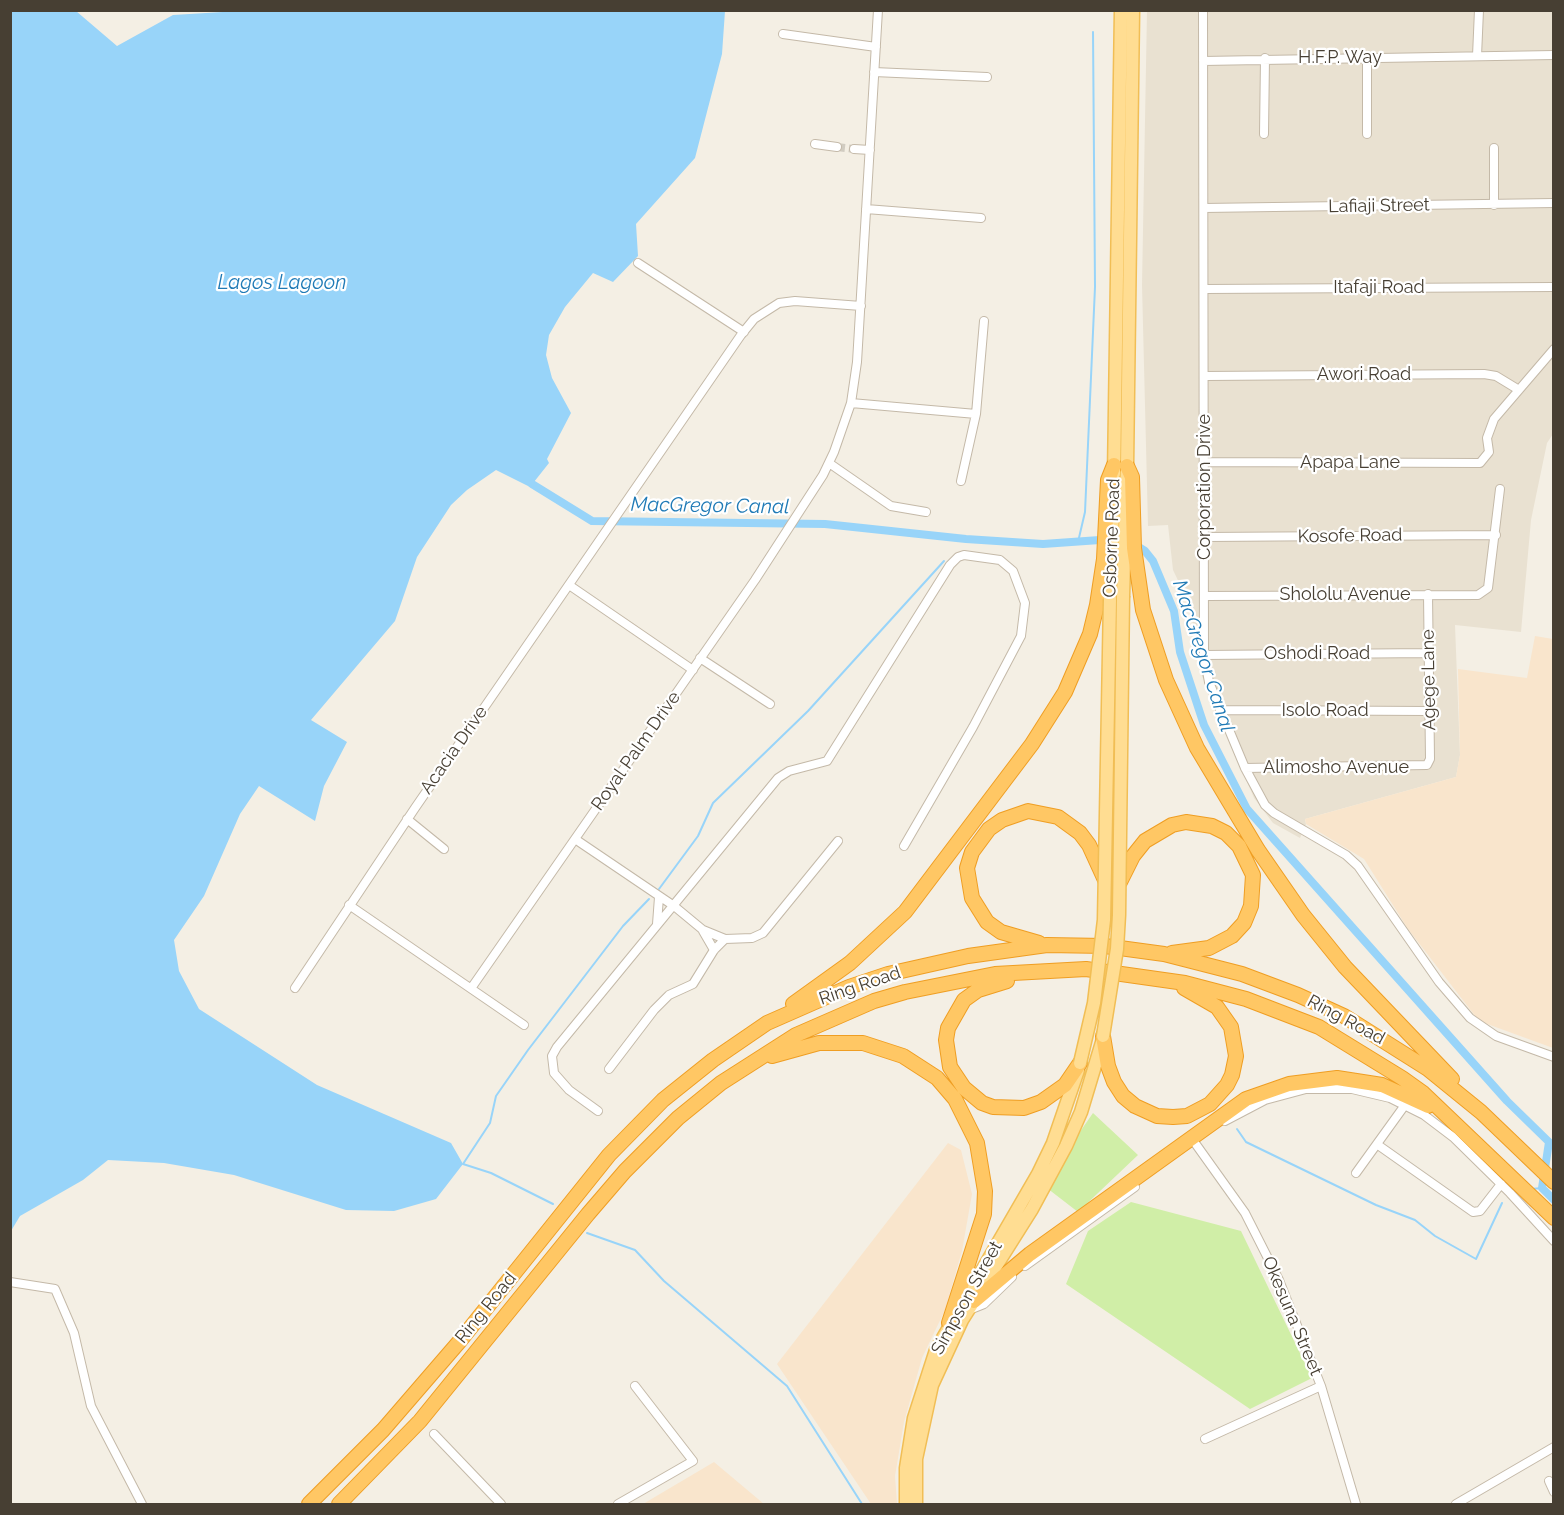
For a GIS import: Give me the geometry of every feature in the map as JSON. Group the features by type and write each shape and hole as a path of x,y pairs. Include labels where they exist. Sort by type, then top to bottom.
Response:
{"highway":[{"path":"767,1023 850,963 898,919 925,888 1032,744 1065,692 1078,666 1095,614 1119,559 1119,520 1108,480 1121,465 1132,477 1119,520 1119,559 1143,610 1166,680 1197,748 1258,850 1303,915 1345,967 1481,1112"},
{"path":"1047,945 1011,937 987,922 972,898 967,868 972,852 989,829 1016,814 1041,812 1058,817 1080,833 1096,857 1105,880"},
{"path":"1120,882 1145,841 1159,831 1186,822 1212,826 1226,833 1239,846 1253,874 1254,892 1244,924 1227,939 1209,948 1164,954"},
{"name":"Ring Road","path":"309,1504 383,1430 421,1387 609,1155 663,1100 713,1060 767,1023 849,987 888,974 968,956 1047,945 1105,946 1164,954 1242,974 1321,1005 1404,1053 1443,1080 1481,1112 1554,1182"},
{"name":"Ring Road","path":"339,1504 420,1420 588,1214 655,1139 699,1100 745,1066 796,1035 874,1001 964,978 1086,969 1205,987 1246,999 1318,1027 1402,1078 1457,1124 1554,1218"},
{"path":"1034,972 1021,978 997,982 978,990 964,1000 948,1028 947,1054 956,1078 982,1103 1003,1109 1024,1108 1041,1102 1065,1085 1080,1063"},
{"path":"1103,1036 1108,1066 1123,1096 1145,1112 1173,1117 1199,1111 1218,1097 1232,1075 1236,1056 1231,1027 1217,1007 1168,982"},
{"path":"745,1066 798,1047 819,1043 863,1043 903,1056 937,1078 955,1099 977,1143 985,1191 984,1214 949,1323"},
{"path":"971,1305 1030,1254 1213,1121 1246,1099 1266,1090 1314,1079 1362,1080 1403,1092 1457,1124"}],"main road":[{"name":"Osborne Road","path":"1121,10 1121,465"},
{"name":"Osborne Road","path":"1121,465 1133,10"},
{"name":"Osborne Road","path":"1027,1205 1053,1143 1080,1063 1098,980 1105,880 1119,559"},
{"name":"Osborne Road","path":"1027,1205 1066,1146 1081,1112 1103,1036 1117,949 1120,882 1116,597"},
{"path":"916,1504 916,1459 932,1385 948,1348 1027,1205"},
{"name":"Simpson Street","path":"906,1504 906,1468 914,1418 936,1350 949,1323 1027,1205"}],"street":[{"name":"Corporation Drive","path":"1203,10 1204,655 1209,682 1257,794 1274,813 1346,855 1369,877 1439,982 1482,1029 1554,1058"},
{"path":"1477,56 1479,10"},
{"name":"Royal Palm Drive","path":"472,987 693,670 798,514 829,463 851,403 857,362 876,47 876,11"},
{"path":"783,34 876,47"},
{"name":"H.F.P. Way","path":"1203,61 1265,58 1554,55"},
{"path":"1367,57 1367,134"},
{"path":"1264,134 1265,58"},
{"path":"874,72 987,77"},
{"path":"815,144 837,147"},
{"path":"1494,148 1494,205"},
{"path":"854,149 870,150"},
{"name":"Lafiaji Street","path":"1204,208 1554,203"},
{"path":"866,209 981,218"},
{"path":"638,263 744,332"},
{"name":"Itafaji Road","path":"1205,289 1554,287"},
{"name":"Acacia Drive","path":"295,988 407,819 744,332 760,315 779,303 795,301 861,306"},
{"path":"961,481 976,414 984,321"},
{"path":"1519,390 1554,349"},
{"name":"Awori Road","path":"1205,376 1484,374 1496,376 1519,390"},
{"name":"Apapa Lane","path":"1204,462 1480,463 1487,458 1489,452 1489,428 1519,390"},
{"path":"851,403 976,414"},
{"path":"829,463 891,506 926,512"},
{"path":"1496,535 1500,489"},
{"name":"Kosofe Road","path":"1205,537 1496,535"},
{"name":"Shololu Avenue","path":"1204,596 1478,595 1488,588 1496,535"},
{"path":"598,1111 569,1090 554,1073 552,1056 557,1047 778,778 789,771 827,760 950,565 958,557 964,555 1000,560 1013,571 1025,603 1021,636 979,717 904,846"},
{"path":"569,585 693,670"},
{"name":"Agege Lane","path":"1427,765 1430,759 1428,594"},
{"name":"Oshodi Road","path":"1204,655 1429,653"},
{"path":"700,658 770,704"},
{"name":"Isolo Road","path":"1220,710 1429,711"},
{"name":"Alimosho Avenue","path":"1245,768 1427,765"},
{"path":"407,819 444,849"},
{"path":"575,839 674,906 703,930 725,939 752,939 763,933 838,841"},
{"path":"657,924 659,897"},
{"path":"349,905 472,987 524,1025"},
{"path":"703,930 714,950"},
{"path":"609,1069 654,1010 669,995 693,984 714,950 725,939"},
{"path":"971,1305 984,1304 1023,1267 1225,1122 1265,1100 1306,1089 1352,1089 1383,1095 1424,1115 1453,1137 1554,1241"},
{"path":"1356,1173 1405,1105"},
{"name":"Okesuna Street","path":"1195,1143 1245,1214 1279,1280 1321,1386 1356,1504"},
{"path":"1378,1145 1473,1212 1480,1211 1501,1184"},
{"path":"10,1282 55,1289 74,1333 92,1406 142,1504"},
{"path":"618,1504 693,1461 635,1386"},
{"path":"1204,1439 1321,1386"},
{"path":"434,1434 501,1504"},
{"path":"1456,1504 1554,1446"},
{"path":"1549,1480 1554,1492"}],"shaded area":[{"path":"1147,11 1553,11 1553,434 1547,443 1531,520 1521,632 1455,625 1460,755 1456,777 1305,819 1306,824 1300,838 1273,823 1254,798 1202,676 1189,603 1173,570 1168,525 1148,526 1142,285"},
{"path":"1535,636 1553,639 1553,1048 1479,1021 1408,929 1364,859 1306,824 1305,819 1456,777 1460,755 1458,669 1527,678"},
{"path":"948,1143 961,1150 972,1194 962,1251 945,1310 922,1358 904,1422 895,1476 897,1504 871,1504 777,1364"},
{"path":"714,1462 764,1504 643,1504"}],"green space":[{"path":"1093,1113 1138,1155 1078,1212 1043,1185"},
{"path":"1131,1202 1241,1231 1312,1378 1250,1409 1066,1284 1088,1231"}],"water":[{"name":"Lagos Lagoon","path":"11,10 76,11 117,46 173,15 239,11 725,11 722,54 695,158 636,224 638,256 613,282 593,273 565,307 549,335 546,355 552,378 571,413 547,459 549,463 530,487 496,470 467,490 451,505 417,557 395,621 311,720 347,742 324,786 315,821 259,786 240,814 204,896 174,940 179,971 199,1009 317,1085 451,1143 463,1164 436,1199 394,1211 346,1210 234,1175 164,1163 108,1160 83,1180 20,1216 11,1231"}],"waterway":[{"path":"1078,542 1085,512 1095,287 1093,32"},
{"name":"MacGregor Canal","path":"532,484 592,521 825,524 966,539 1043,544 1114,539 1129,541 1145,551 1153,561 1174,611 1180,652 1204,725 1247,809 1507,1101 1549,1142 1542,1188 1554,1200"},
{"path":"659,889 698,836 713,803 808,711 944,561"},
{"path":"553,1204 491,1173 463,1164 490,1123 496,1096 528,1050 623,926 649,899"},
{"path":"1237,1129 1246,1142 1376,1205 1415,1220 1435,1236 1476,1259 1502,1203"},
{"path":"1531,1189 1542,1188"},
{"path":"587,1233 635,1250 664,1281 787,1386 862,1504"}],"tunnel":[{"path":"837,147 854,149"}]}
